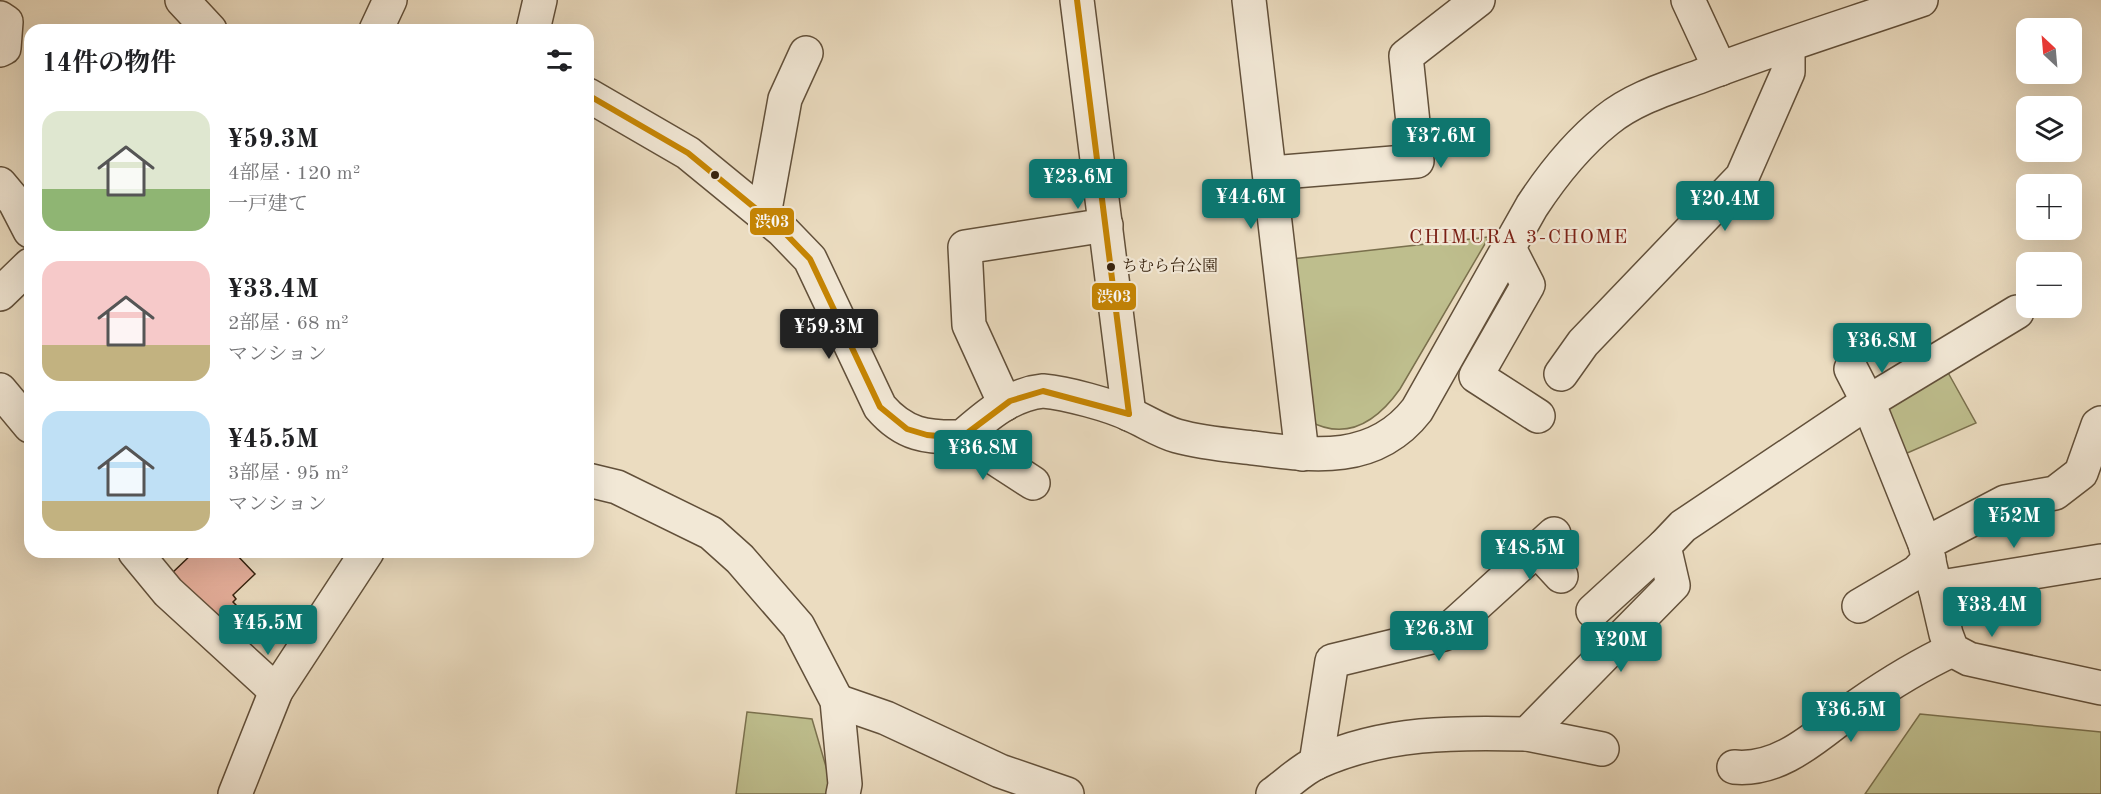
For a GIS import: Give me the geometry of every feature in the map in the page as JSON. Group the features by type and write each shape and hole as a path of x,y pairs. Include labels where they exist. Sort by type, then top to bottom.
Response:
{"street":[{"path":"379,24 390,0"},
{"path":"534,24 540,0"},
{"path":"1077,0 1130,414"},
{"path":"1249,0 1302,454"},
{"path":"1270,173 1417,161 1406,56 1478,0"},
{"path":"1688,0 1720,69"},
{"path":"962,437 1005,404 1033,392 1043,391 1130,414 1160,431 1201,441 1302,454 1351,452 1383,442 1406,424 1417,410 1532,206 1552,176 1570,154 1607,120 1639,99 1921,0"},
{"path":"0,18 6,22 4,48 0,50"},
{"path":"1561,374 1583,343 1742,177 1788,72 1788,45"},
{"path":"764,216 785,99 806,53"},
{"path":"594,98 688,153 782,230 810,259 880,407 894,423 915,434 962,437 1033,483"},
{"path":"0,184 15,202 24,219"},
{"path":"1005,404 969,325 965,247 1106,225"},
{"path":"1509,248 1528,285 1476,376 1538,416"},
{"path":"0,294 24,271"},
{"path":"1593,611 1683,526 1869,402 2016,313"},
{"path":"1851,369 1869,402 1930,564 1946,634 1952,650 1969,659 2101,688"},
{"path":"0,390 24,419"},
{"path":"1859,606 1930,564 2005,502 2055,493 2080,473 2098,424 2101,423"},
{"path":"594,481 617,487 652,502 711,533 740,559 798,626 837,701 845,784 843,794"},
{"path":"1316,763 1332,661 1444,634 1545,542 1561,576"},
{"path":"1527,734 1673,585 1664,546"},
{"path":"1930,564 2095,553"},
{"path":"140,558 168,592 276,691"},
{"path":"235,794 276,691 364,558"},
{"path":"1739,776 1814,740 1859,705 1923,664 1952,650"},
{"path":"837,701 886,718 1000,771 1067,794"},
{"path":"1273,794 1316,763 1370,743 1401,737 1458,732 1527,734 1602,749"}],"green space":[{"path":"1489,237 1400,389 1382,410 1361,424 1349,428 1323,427 1309,421 1292,259"},
{"path":"1946,369 1976,423 1905,454 1887,413 1891,400"},
{"path":"747,712 812,719 834,794 736,794"},
{"path":"1920,714 2101,732 2101,794 1865,794"}],"building":[{"path":"188,558 240,558 255,574 233,595 236,599 233,602 236,605 218,624 170,575"}],"transit line":[{"name":"渋03","path":"1077,0 1129,414"},
{"name":"渋03","path":"594,98 688,153 782,230 810,259 880,407 907,429 927,435 962,437 1010,401 1043,391 1129,414"}],"place":[{"name":"ちむら台公園","path":"1111,267"}],"district":[{"name":"CHIMURA 3-CHOME","path":"1519,238"}]}
